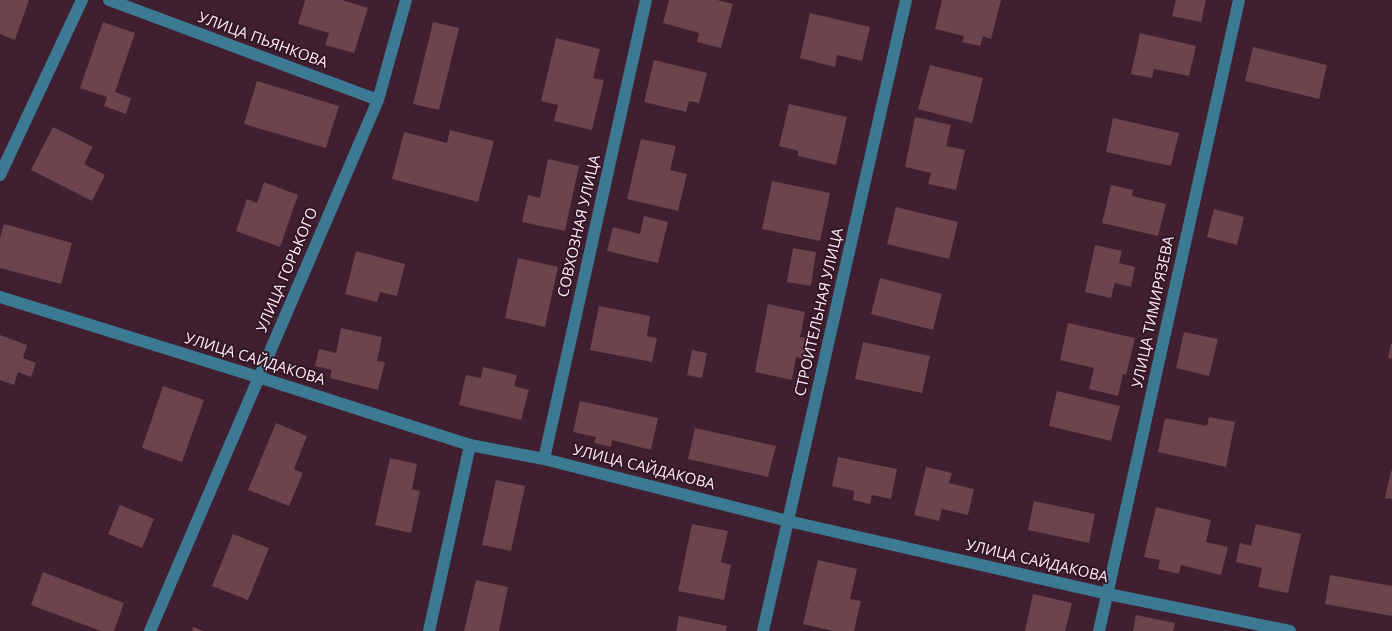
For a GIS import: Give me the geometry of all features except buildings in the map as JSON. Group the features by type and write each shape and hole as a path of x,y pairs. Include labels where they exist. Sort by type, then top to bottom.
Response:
{"street":[{"path":"0,176 82,0"},
{"name":"УЛИЦА ПЬЯНКОВА","path":"109,0 378,100"},
{"name":"УЛИЦА ГОРЬКОГО","path":"150,631 378,100 406,0"},
{"name":"СОВХОЗНАЯ УЛИЦА","path":"544,459 646,0"},
{"name":"СТРОИТЕЛЬНАЯ УЛИЦА","path":"763,631 906,0"},
{"name":"УЛИЦА ТИМИРЯЗЕВА","path":"1099,631 1239,0"},
{"name":"УЛИЦА САЙДАКОВА","path":"0,297 470,445 544,459 788,521 1108,594 1290,631"},
{"path":"429,631 470,445"}]}
